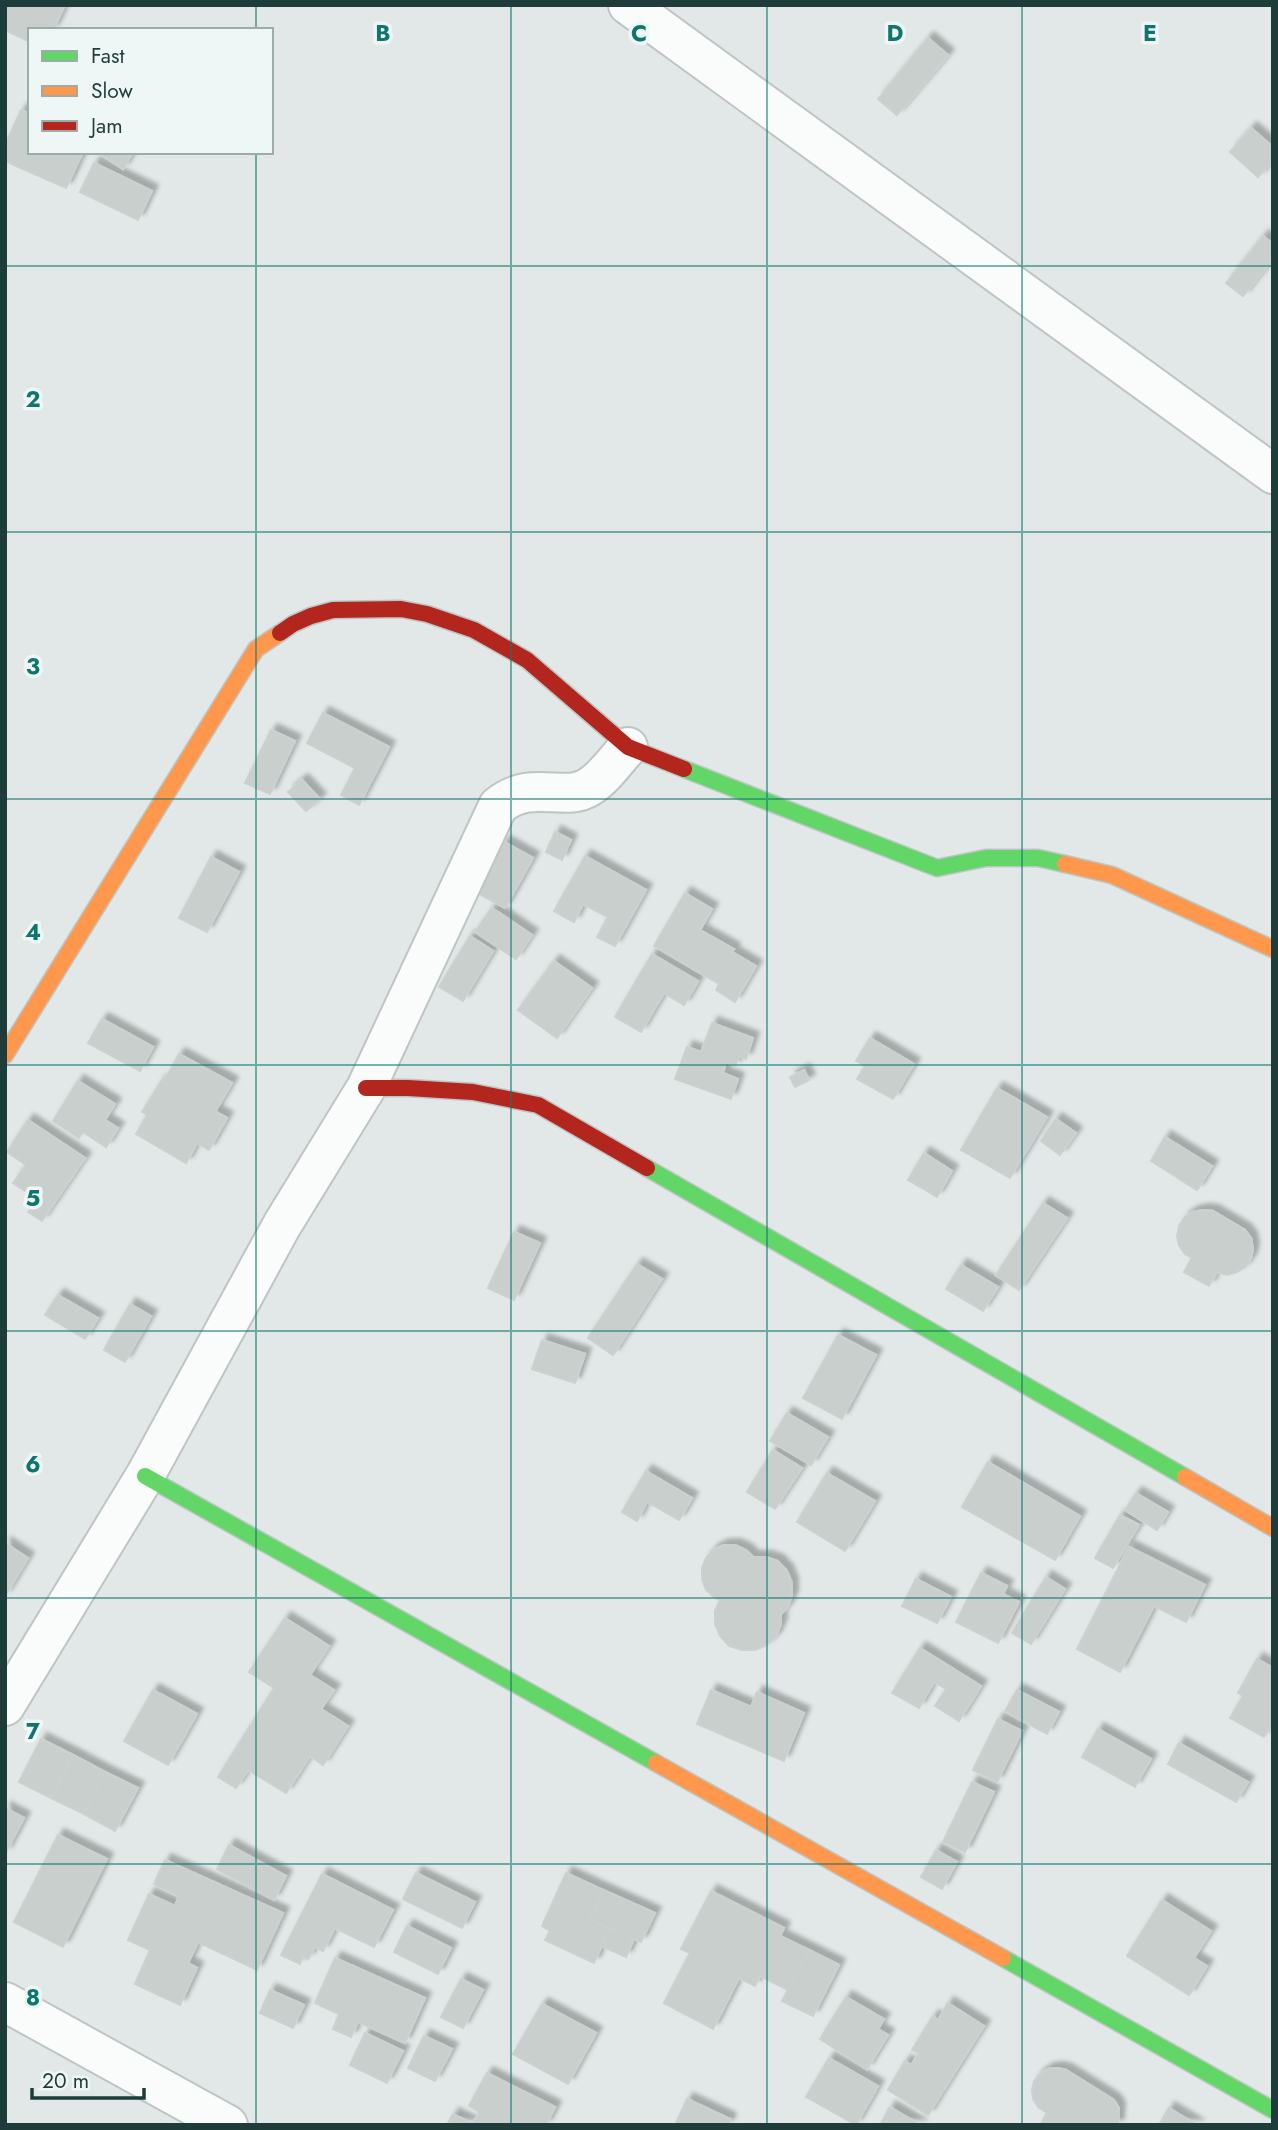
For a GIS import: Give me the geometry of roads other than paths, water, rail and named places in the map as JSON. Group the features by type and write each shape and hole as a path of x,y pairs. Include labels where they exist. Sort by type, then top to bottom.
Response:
{"street":[{"path":"628,5 1273,474"},
{"path":"5,1055 256,649 292,624 332,610 389,608 427,614 474,630 527,660 628,747 937,868 986,858 1038,858 1112,875 1273,949"},
{"path":"5,1706 145,1476 282,1225 366,1088 498,806 508,798 522,793 573,792 587,789 628,747"},
{"path":"366,1088 473,1093 538,1105 1273,1528"},
{"path":"145,1476 1273,2110"},
{"path":"5,2002 228,2125"}]}
